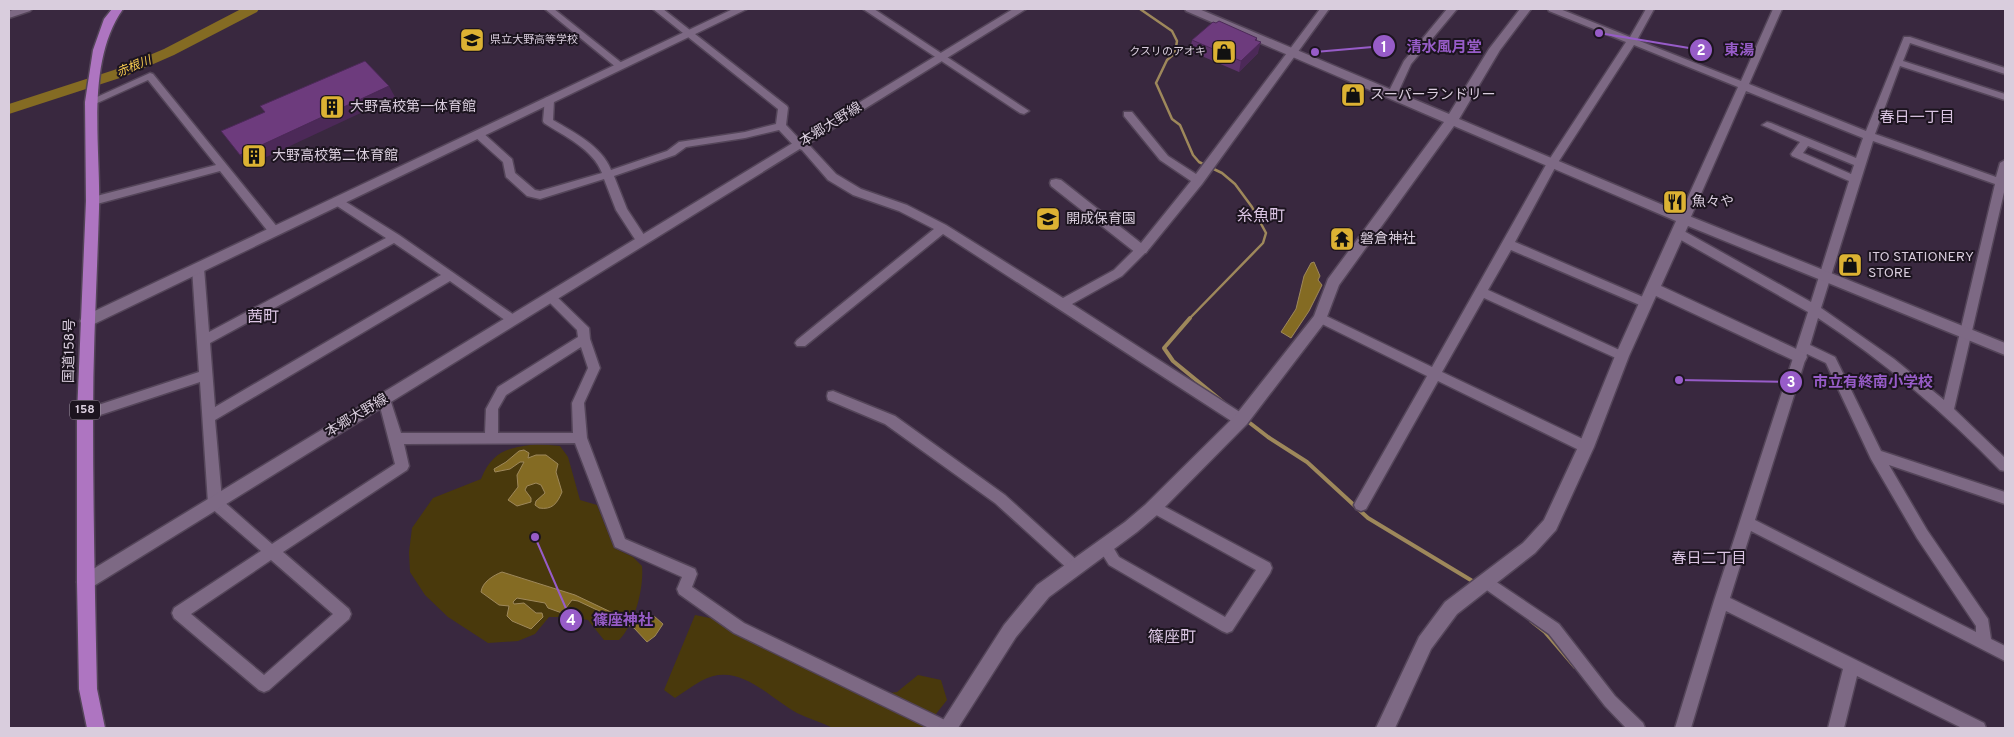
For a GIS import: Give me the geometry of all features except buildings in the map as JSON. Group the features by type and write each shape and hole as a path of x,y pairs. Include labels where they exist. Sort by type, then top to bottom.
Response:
{"highway":[{"name":"国道158号","path":"96,728 88,688 86,582 85,415 87,321 93,201 92,97 99,50 110,19 117,9"}],"street":[{"path":"9,15 26,9"},
{"path":"550,9 620,66"},
{"path":"658,9 690,32 783,108 780,126"},
{"path":"87,321 741,9"},
{"path":"868,9 1024,111"},
{"name":"本郷大野線","path":"86,582 1020,9"},
{"path":"1190,9 1684,219 2005,349"},
{"path":"1063,304 1118,273 1141,250 1198,181 1325,9"},
{"path":"1392,95 1408,63 1452,9"},
{"path":"550,297 583,328 584,339 594,368 578,403 580,438 620,543 690,574 684,589 739,628 946,728 1010,631 1043,591 1154,506 1241,420 1320,318 1332,283 1451,120 1495,49 1526,9"},
{"path":"1552,9 1869,136 2003,184"},
{"path":"1361,505 1482,292 1552,163 1632,41 1650,9"},
{"path":"1385,728 1425,643 1450,608 1529,548 1550,525 1586,447 1622,356 1778,9"},
{"path":"1683,728 1721,601 1748,524 1860,163 1907,39 2005,71"},
{"path":"1897,62 2005,97"},
{"path":"92,97 150,76 274,231"},
{"path":"549,100 548,121 584,144 604,165 622,210 642,241"},
{"path":"1128,114 1164,158 1198,181"},
{"path":"1767,125 1860,163"},
{"path":"780,126 806,148 832,177 857,192 903,208 942,228 1241,420"},
{"path":"478,134 508,161 510,174 531,193 540,195 607,175 670,153 683,144 780,126"},
{"path":"1806,141 1796,154 1855,180"},
{"path":"1948,409 2003,184 2005,163"},
{"path":"93,201 223,167"},
{"path":"1056,183 1141,250"},
{"path":"338,201 450,275 513,320"},
{"path":"801,343 942,228"},
{"path":"1678,233 1814,310 1882,358 1948,409 2005,466"},
{"path":"203,341 395,238"},
{"path":"1508,244 1646,303"},
{"path":"198,268 214,503 271,551 344,614 264,685 179,613 271,551 402,466 396,438 384,400"},
{"path":"208,417 450,275"},
{"path":"1653,288 1801,352 1831,360 1876,455 1922,534 1984,624 1984,642"},
{"path":"1482,292 1622,356"},
{"path":"1320,318 1586,447"},
{"path":"491,439 492,408 502,391 584,339"},
{"path":"85,415 206,375"},
{"path":"832,396 890,420 1000,500 1075,567"},
{"path":"396,438 580,438"},
{"path":"1876,455 2005,498"},
{"path":"1104,546 1114,561 1227,626 1265,568 1154,506"},
{"path":"1748,524 2005,654"},
{"path":"1486,581 1554,629 1610,701 1637,728"},
{"path":"1721,601 1852,664 1978,728"},
{"path":"1836,728 1852,664"}],"shaded area":[{"path":"1314,262 1320,276 1318,280 1322,285 1309,311 1291,338 1281,332 1296,309 1304,276 1311,263"},
{"path":"537,444 560,446 568,457 580,500 597,505 614,548 633,557 642,566 642,585 634,615 630,625 619,640 604,640 588,620 571,617 549,617 535,634 518,641 488,643 448,617 425,595 410,572 409,552 412,528 433,498 481,479 491,462 503,452"},
{"path":"524,450 529,453 528,458 536,455 546,455 558,464 556,472 562,492 556,503 551,507 539,508 535,505 536,501 545,493 541,485 536,483 527,486 525,490 531,498 531,502 517,506 508,500 518,487 517,475 524,462 520,462 510,469 495,472 494,469 519,451"},
{"path":"502,572 575,595 634,623 646,622 654,616 663,624 655,636 647,642 634,628 618,620 616,625 613,624 614,618 578,601 572,600 562,613 548,608 545,603 517,598 513,602 514,604 524,603 536,613 542,613 543,617 531,629 512,621 507,616 509,606 499,605 481,592 486,582"},
{"path":"695,615 725,621 875,695 897,692 918,675 941,680 947,700 932,719 929,728 833,728 797,713 752,683 728,675 715,676 701,681 675,698 664,690"}],"waterway":[{"name":"赤根川","path":"9,109 120,73 169,52 252,9"},
{"path":"1140,9 1172,31 1177,41 1175,53 1167,60 1156,83 1172,119 1180,125 1193,155 1199,162 1222,173 1235,184 1252,207 1266,233 1263,243 1189,319"},
{"path":"1190,318 1164,348 1173,361 1223,402"},
{"path":"1246,420 1268,437 1307,462 1368,518 1474,582"},
{"path":"1531,621 1545,632 1575,667"}],"place":[{"name":"東湯","path":"1599,33"},
{"name":"県立大野高等学校","path":"472,40"},
{"name":"クスリのアオキ","path":"1224,52"},
{"name":"清水風月堂","path":"1315,52"},
{"name":"スーパーランドリー","path":"1353,95"},
{"name":"大野高校第一体育館","path":"332,107"},
{"name":"大野高校第二体育館","path":"254,156"},
{"name":"魚々や","path":"1675,202"},
{"name":"開成保育園","path":"1048,219"},
{"name":"磐倉神社","path":"1342,239"},
{"name":"ITO STATIONERY STORE","path":"1850,265"},
{"name":"市立有終南小学校","path":"1679,380"},
{"name":"篠座神社","path":"535,537"}],"district":[{"name":"春日一丁目","path":"1917,118"},
{"name":"糸魚町","path":"1261,217"},
{"name":"茜町","path":"263,318"},
{"name":"春日二丁目","path":"1709,559"},
{"name":"篠座町","path":"1172,638"}]}
